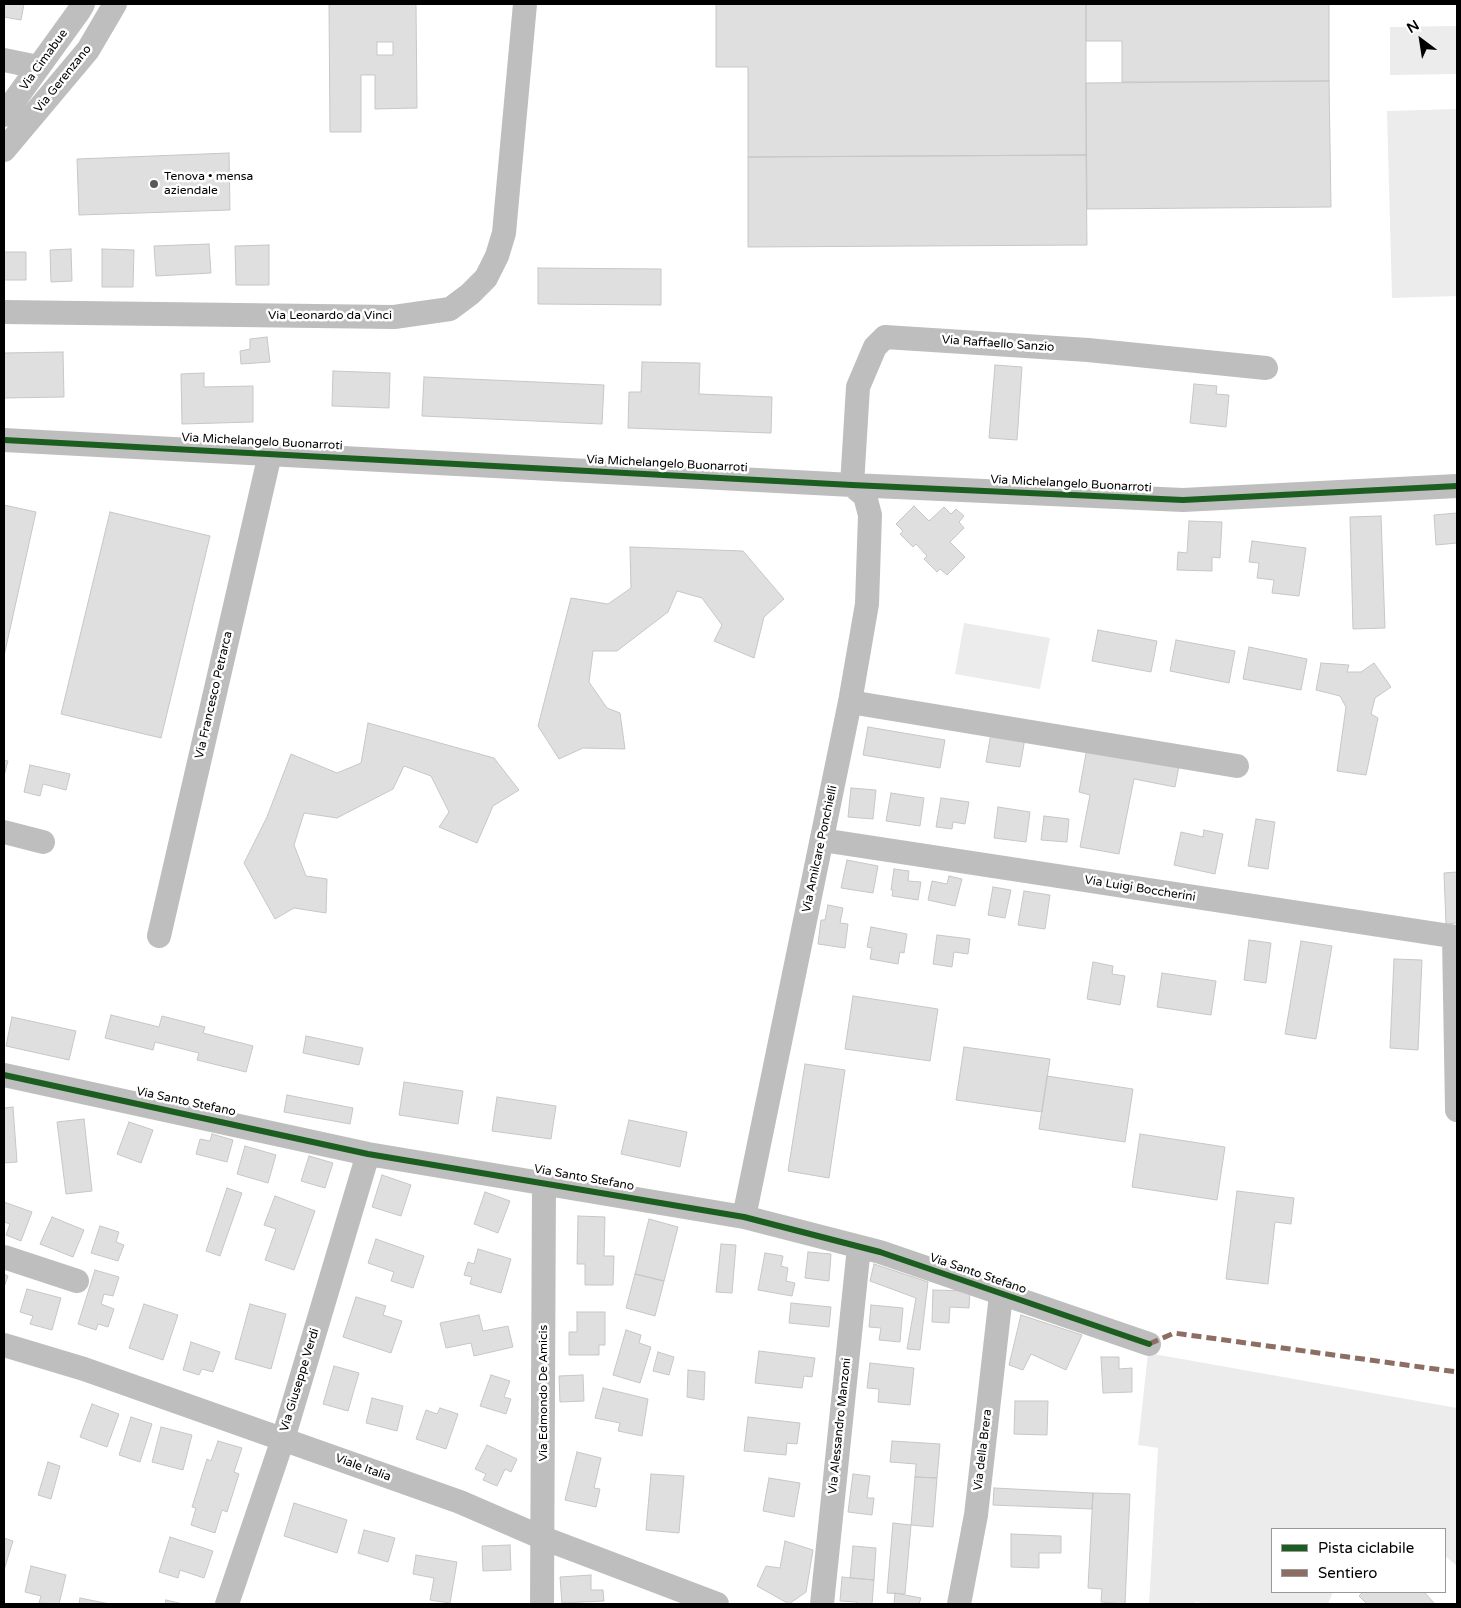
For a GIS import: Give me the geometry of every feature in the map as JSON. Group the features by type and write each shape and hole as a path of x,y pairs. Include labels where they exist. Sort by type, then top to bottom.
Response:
{"street":[{"name":"Via Cimabue","path":"4,115 83,4"},
{"name":"Via Gerenzano","path":"4,150 88,50 115,4"},
{"name":"Via Leonardo da Vinci","path":"4,312 394,317 450,309 470,294 486,278 504,233 525,4"},
{"path":"4,60 38,67"},
{"name":"Via Raffaello Sanzio","path":"852,485 858,387 875,347 885,337 1088,350 1266,368"},
{"name":"Via Michelangelo Buonarroti","path":"4,440 852,485 1183,500 1457,486"},
{"name":"Via Francesco Petrarca","path":"159,936 270,454"},
{"name":"Via Amilcare Ponchielli","path":"744,1217 850,702 867,604 870,516 866,496 852,485"},
{"path":"850,702 1237,766"},
{"path":"4,832 43,842"},
{"name":"Via Luigi Boccherini","path":"822,840 1456,938"},
{"path":"1456,938 1457,1110"},
{"name":"Via Santo Stefano","path":"4,1075 368,1154 744,1217 880,1252 1001,1295 1149,1344"},
{"name":"Via Giuseppe Verdi","path":"227,1604 283,1439 368,1154"},
{"name":"Via Edmondo De Amicis","path":"542,1604 544,1182"},
{"name":"Via Alessandro Manzoni","path":"822,1604 859,1247"},
{"path":"4,1257 77,1281"},
{"name":"Via della Brera","path":"959,1604 976,1515 1001,1295"},
{"name":"Viale Italia","path":"4,1345 84,1370 460,1502 543,1538 718,1604"}],"shaded area":[{"path":"1457,26 1457,74 1390,75 1390,27"},
{"path":"1457,109 1457,296 1392,298 1387,111"},
{"path":"964,623 1050,638 1040,689 955,674"},
{"path":"1148,1353 1457,1408 1457,1566 1446,1557 1446,1528 1271,1528 1271,1593 1333,1593 1328,1604 1210,1604 1196,1602 1194,1604 1149,1604 1158,1448 1138,1445"}],"building":[{"path":"4,4 24,4 21,20 4,17"},
{"path":"329,4 416,4 417,108 375,109 375,75 361,75 361,132 330,132","holes":["377,42 393,42 393,55 377,55"]},
{"path":"716,4 1086,4 1086,155 748,157 748,67 716,67"},
{"path":"1086,4 1329,4 1329,81 1122,82 1122,41 1086,41"},
{"path":"1329,81 1331,207 1087,209 1086,83"},
{"name":"Tenova • mensa aziendale","path":"229,153 230,210 79,215 77,159"},
{"path":"1086,155 1087,245 748,247 748,157"},
{"path":"209,244 211,273 156,276 154,246"},
{"path":"269,245 269,285 236,285 235,246"},
{"path":"71,249 72,281 51,282 50,250"},
{"path":"102,249 134,250 133,287 102,287"},
{"path":"4,252 26,252 26,280 4,280"},
{"path":"538,268 661,269 661,305 538,304"},
{"path":"267,337 270,362 241,364 240,351 250,349 250,339"},
{"path":"63,352 64,397 4,398 4,353"},
{"path":"642,362 700,363 699,394 772,397 771,433 628,428 629,392 641,392"},
{"path":"995,365 1022,367 1017,440 989,438"},
{"path":"333,371 390,373 389,408 332,406"},
{"path":"204,373 204,387 253,386 253,422 182,424 181,374"},
{"path":"424,377 604,385 602,424 422,416"},
{"path":"1194,384 1217,386 1216,394 1229,395 1226,427 1190,423"},
{"path":"4,505 36,512 4,656"},
{"path":"914,506 929,521 944,507 951,514 956,509 964,516 959,522 964,528 950,542 965,557 947,575 940,569 937,572 924,559 927,556 916,544 913,547 900,534 903,531 896,524"},
{"path":"110,512 210,536 161,738 61,714"},
{"path":"1457,513 1457,543 1436,545 1434,515"},
{"path":"1381,516 1385,628 1353,629 1350,517"},
{"path":"1189,521 1222,522 1220,558 1212,557 1212,571 1177,570 1178,552 1187,553"},
{"path":"1252,541 1306,548 1299,596 1272,593 1274,580 1257,578 1259,563 1249,562"},
{"path":"630,547 743,551 784,599 764,617 754,658 714,641 722,625 702,598 677,591 668,612 617,651 593,651 589,682 607,708 620,713 625,749 583,748 559,759 538,726 571,598 608,604 631,588"},
{"path":"1098,630 1157,641 1151,672 1092,661"},
{"path":"1176,640 1235,651 1229,683 1170,671"},
{"path":"1249,647 1307,659 1301,690 1243,679"},
{"path":"1321,663 1349,665 1347,672 1361,672 1374,663 1391,687 1375,698 1371,714 1378,718 1366,775 1337,771 1346,707 1340,696 1316,690"},
{"path":"368,723 494,758 519,790 493,806 477,843 439,827 449,812 431,776 404,766 393,789 337,818 304,813 294,845 306,876 327,879 326,913 294,908 275,919 244,863 267,817 291,754 337,773 361,763"},
{"path":"868,727 945,740 940,768 863,755"},
{"path":"991,733 1025,738 1020,767 986,762"},
{"path":"1087,748 1179,766 1175,787 1134,779 1119,854 1080,847 1090,795 1079,792"},
{"path":"4,760 8,761 4,776"},
{"path":"30,765 70,774 66,790 43,784 40,796 24,792"},
{"path":"851,788 876,790 873,819 848,817"},
{"path":"891,793 924,798 920,826 886,821"},
{"path":"941,798 969,802 965,824 953,822 952,829 936,827"},
{"path":"998,807 1030,812 1026,842 994,838"},
{"path":"1044,816 1069,819 1067,842 1041,840"},
{"path":"1256,819 1275,822 1268,869 1248,866"},
{"path":"1204,830 1223,834 1215,874 1174,865 1181,832 1203,837"},
{"path":"847,860 878,866 873,893 841,888"},
{"path":"894,869 909,871 908,881 921,882 918,900 892,896"},
{"path":"1457,872 1457,923 1446,924 1444,873"},
{"path":"949,876 962,879 955,906 928,900 932,881 947,884"},
{"path":"993,887 1011,890 1005,918 988,915"},
{"path":"1024,891 1050,895 1045,929 1018,925"},
{"path":"828,905 843,908 840,923 848,924 845,948 818,944 821,920 825,920"},
{"path":"871,927 907,934 904,953 900,952 898,964 870,959 872,948 867,947"},
{"path":"937,935 970,939 968,954 954,952 952,967 933,964"},
{"path":"1249,940 1271,943 1266,983 1244,980"},
{"path":"1301,941 1332,946 1316,1039 1285,1034"},
{"path":"1394,959 1422,960 1418,1050 1390,1048"},
{"path":"1093,962 1113,966 1112,974 1125,976 1120,1005 1087,999"},
{"path":"1162,973 1216,981 1211,1015 1157,1007"},
{"path":"853,996 938,1009 930,1061 845,1049"},
{"path":"111,1015 159,1027 162,1016 205,1027 203,1033 253,1046 246,1072 197,1060 199,1053 155,1042 153,1050 105,1038"},
{"path":"12,1017 76,1031 69,1060 6,1046"},
{"path":"306,1036 363,1048 359,1065 303,1053"},
{"path":"964,1047 1050,1059 1042,1112 956,1100"},
{"path":"805,1064 845,1070 829,1178 788,1171"},
{"path":"1047,1076 1133,1089 1125,1142 1039,1129"},
{"path":"404,1082 463,1091 458,1124 399,1115"},
{"path":"287,1095 353,1108 350,1124 284,1112"},
{"path":"497,1097 556,1106 551,1139 492,1131"},
{"path":"13,1107 17,1162 4,1163 4,1108"},
{"path":"84,1119 92,1191 66,1194 57,1122"},
{"path":"629,1120 687,1132 680,1167 621,1154"},
{"path":"129,1122 153,1130 141,1163 117,1154"},
{"path":"212,1134 233,1140 227,1162 196,1154 200,1139 210,1141"},
{"path":"1140,1134 1225,1147 1217,1200 1132,1187"},
{"path":"245,1146 276,1155 268,1183 237,1174"},
{"path":"309,1156 333,1163 325,1188 301,1181"},
{"path":"382,1175 411,1185 401,1216 372,1207"},
{"path":"227,1188 242,1193 220,1256 206,1251"},
{"path":"1237,1191 1294,1198 1291,1224 1275,1222 1268,1284 1226,1279"},
{"path":"485,1192 510,1201 498,1233 474,1224"},
{"path":"275,1196 315,1211 294,1270 265,1260 276,1229 264,1225"},
{"path":"4,1202 32,1212 21,1241 6,1235 10,1224 4,1222"},
{"path":"578,1216 605,1217 604,1256 614,1256 613,1285 585,1285 585,1264 577,1264"},
{"path":"52,1217 84,1230 73,1257 40,1244"},
{"path":"649,1219 678,1227 664,1281 635,1274"},
{"path":"100,1226 119,1232 116,1242 124,1245 118,1261 91,1253"},
{"path":"376,1239 424,1256 413,1288 391,1281 394,1272 368,1263"},
{"path":"721,1244 736,1245 732,1293 716,1292"},
{"path":"478,1249 511,1259 501,1293 470,1284 472,1277 464,1275 468,1262 474,1264"},
{"path":"808,1252 831,1254 829,1281 805,1278"},
{"path":"765,1253 783,1256 781,1266 788,1268 786,1281 795,1283 792,1296 758,1290"},
{"path":"874,1264 928,1282 920,1350 907,1349 916,1298 870,1281"},
{"path":"95,1270 119,1277 113,1296 104,1294 101,1304 114,1309 108,1327 98,1324 96,1330 78,1324"},
{"path":"4,1274 8,1276 4,1287"},
{"path":"635,1274 664,1281 655,1316 626,1308"},
{"path":"27,1289 61,1298 52,1330 30,1324 33,1316 20,1312"},
{"path":"933,1290 970,1291 969,1308 950,1307 949,1323 932,1322"},
{"path":"356,1297 386,1306 383,1315 402,1321 391,1353 343,1337"},
{"path":"791,1303 831,1307 829,1327 789,1323"},
{"path":"144,1304 178,1315 163,1360 129,1348"},
{"path":"250,1304 286,1314 271,1369 235,1359"},
{"path":"871,1305 903,1308 900,1342 879,1340 881,1328 869,1327"},
{"path":"577,1312 605,1312 605,1345 599,1345 599,1355 569,1355 569,1332 577,1332"},
{"path":"479,1315 483,1331 508,1326 513,1347 474,1356 471,1343 446,1348 440,1323"},
{"path":"1021,1315 1082,1335 1066,1370 1031,1354 1023,1370 1009,1365"},
{"path":"626,1330 641,1335 639,1343 651,1347 640,1383 613,1375"},
{"path":"191,1342 220,1352 213,1372 202,1369 199,1375 183,1370"},
{"path":"759,1351 815,1358 812,1377 804,1376 802,1388 755,1383"},
{"path":"658,1352 674,1357 669,1375 653,1371"},
{"path":"1101,1357 1119,1357 1119,1369 1132,1368 1132,1392 1103,1393"},
{"path":"870,1363 914,1368 910,1405 878,1402 879,1389 867,1388"},
{"path":"334,1366 359,1373 348,1411 323,1404"},
{"path":"688,1370 705,1372 704,1400 687,1397"},
{"path":"491,1375 510,1381 504,1397 511,1399 506,1414 480,1406"},
{"path":"583,1375 584,1401 560,1402 559,1376"},
{"path":"603,1388 648,1399 642,1436 618,1431 620,1423 595,1418"},
{"path":"372,1398 403,1406 397,1431 366,1423"},
{"path":"1015,1401 1048,1401 1047,1435 1014,1434"},
{"path":"92,1404 119,1414 107,1447 80,1437"},
{"path":"440,1408 458,1414 446,1449 416,1439 426,1410 437,1414"},
{"path":"131,1417 152,1424 140,1462 119,1455"},
{"path":"748,1417 800,1423 797,1444 787,1443 786,1455 744,1451"},
{"path":"161,1427 192,1435 183,1470 152,1462"},
{"path":"218,1441 242,1448 234,1472 239,1474 227,1512 222,1510 215,1533 191,1525 196,1508 192,1507 207,1459 211,1461"},
{"path":"892,1441 940,1444 937,1478 915,1477 916,1464 890,1462"},
{"path":"487,1445 517,1459 511,1472 505,1469 497,1486 483,1480 486,1474 475,1469"},
{"path":"577,1452 601,1458 594,1488 600,1489 596,1507 565,1500"},
{"path":"48,1462 60,1466 51,1499 38,1495"},
{"path":"651,1474 684,1476 679,1533 646,1530"},
{"path":"853,1474 870,1476 867,1498 874,1498 872,1515 848,1512"},
{"path":"915,1477 937,1478 933,1527 911,1525"},
{"path":"769,1478 800,1483 794,1517 763,1511"},
{"path":"994,1488 1093,1493 1092,1509 993,1505"},
{"path":"1093,1493 1130,1494 1125,1604 1101,1602 1102,1589 1088,1588"},
{"path":"294,1503 347,1520 337,1553 284,1536"},
{"path":"893,1523 911,1525 905,1594 887,1593"},
{"path":"364,1530 395,1538 388,1562 358,1553"},
{"path":"1011,1534 1061,1536 1061,1553 1039,1553 1039,1568 1011,1567"},
{"path":"170,1537 213,1551 204,1578 180,1570 178,1578 159,1572"},
{"path":"4,1538 13,1541 4,1570"},
{"path":"785,1541 813,1550 806,1592 789,1604 757,1586 766,1566 780,1568"},
{"path":"510,1545 511,1570 483,1571 482,1546"},
{"path":"853,1546 876,1548 874,1580 850,1578"},
{"path":"416,1555 457,1562 450,1603 430,1600 434,1578 413,1574"},
{"path":"31,1566 66,1575 59,1604 39,1603 41,1596 25,1592"},
{"path":"591,1575 591,1590 603,1590 604,1601 562,1603 560,1577"},
{"path":"842,1577 874,1580 872,1604 840,1601"},
{"path":"895,1593 921,1598 919,1604 894,1604"},
{"path":"1362,1593 1425,1593 1435,1604 1367,1604 1359,1596"},
{"path":"80,1598 110,1604 79,1604"},
{"path":"166,1600 183,1604 165,1604"}],"marked path":[{"path":"1149,1344 1174,1333 1457,1372"}],"cycle path":[{"path":"4,440 852,485 1183,500 1457,486"},
{"path":"4,1075 368,1154 744,1217 880,1252 1149,1344"}],"place":[{"name":"Tenova • mensa aziendale","path":"154,184"}]}
